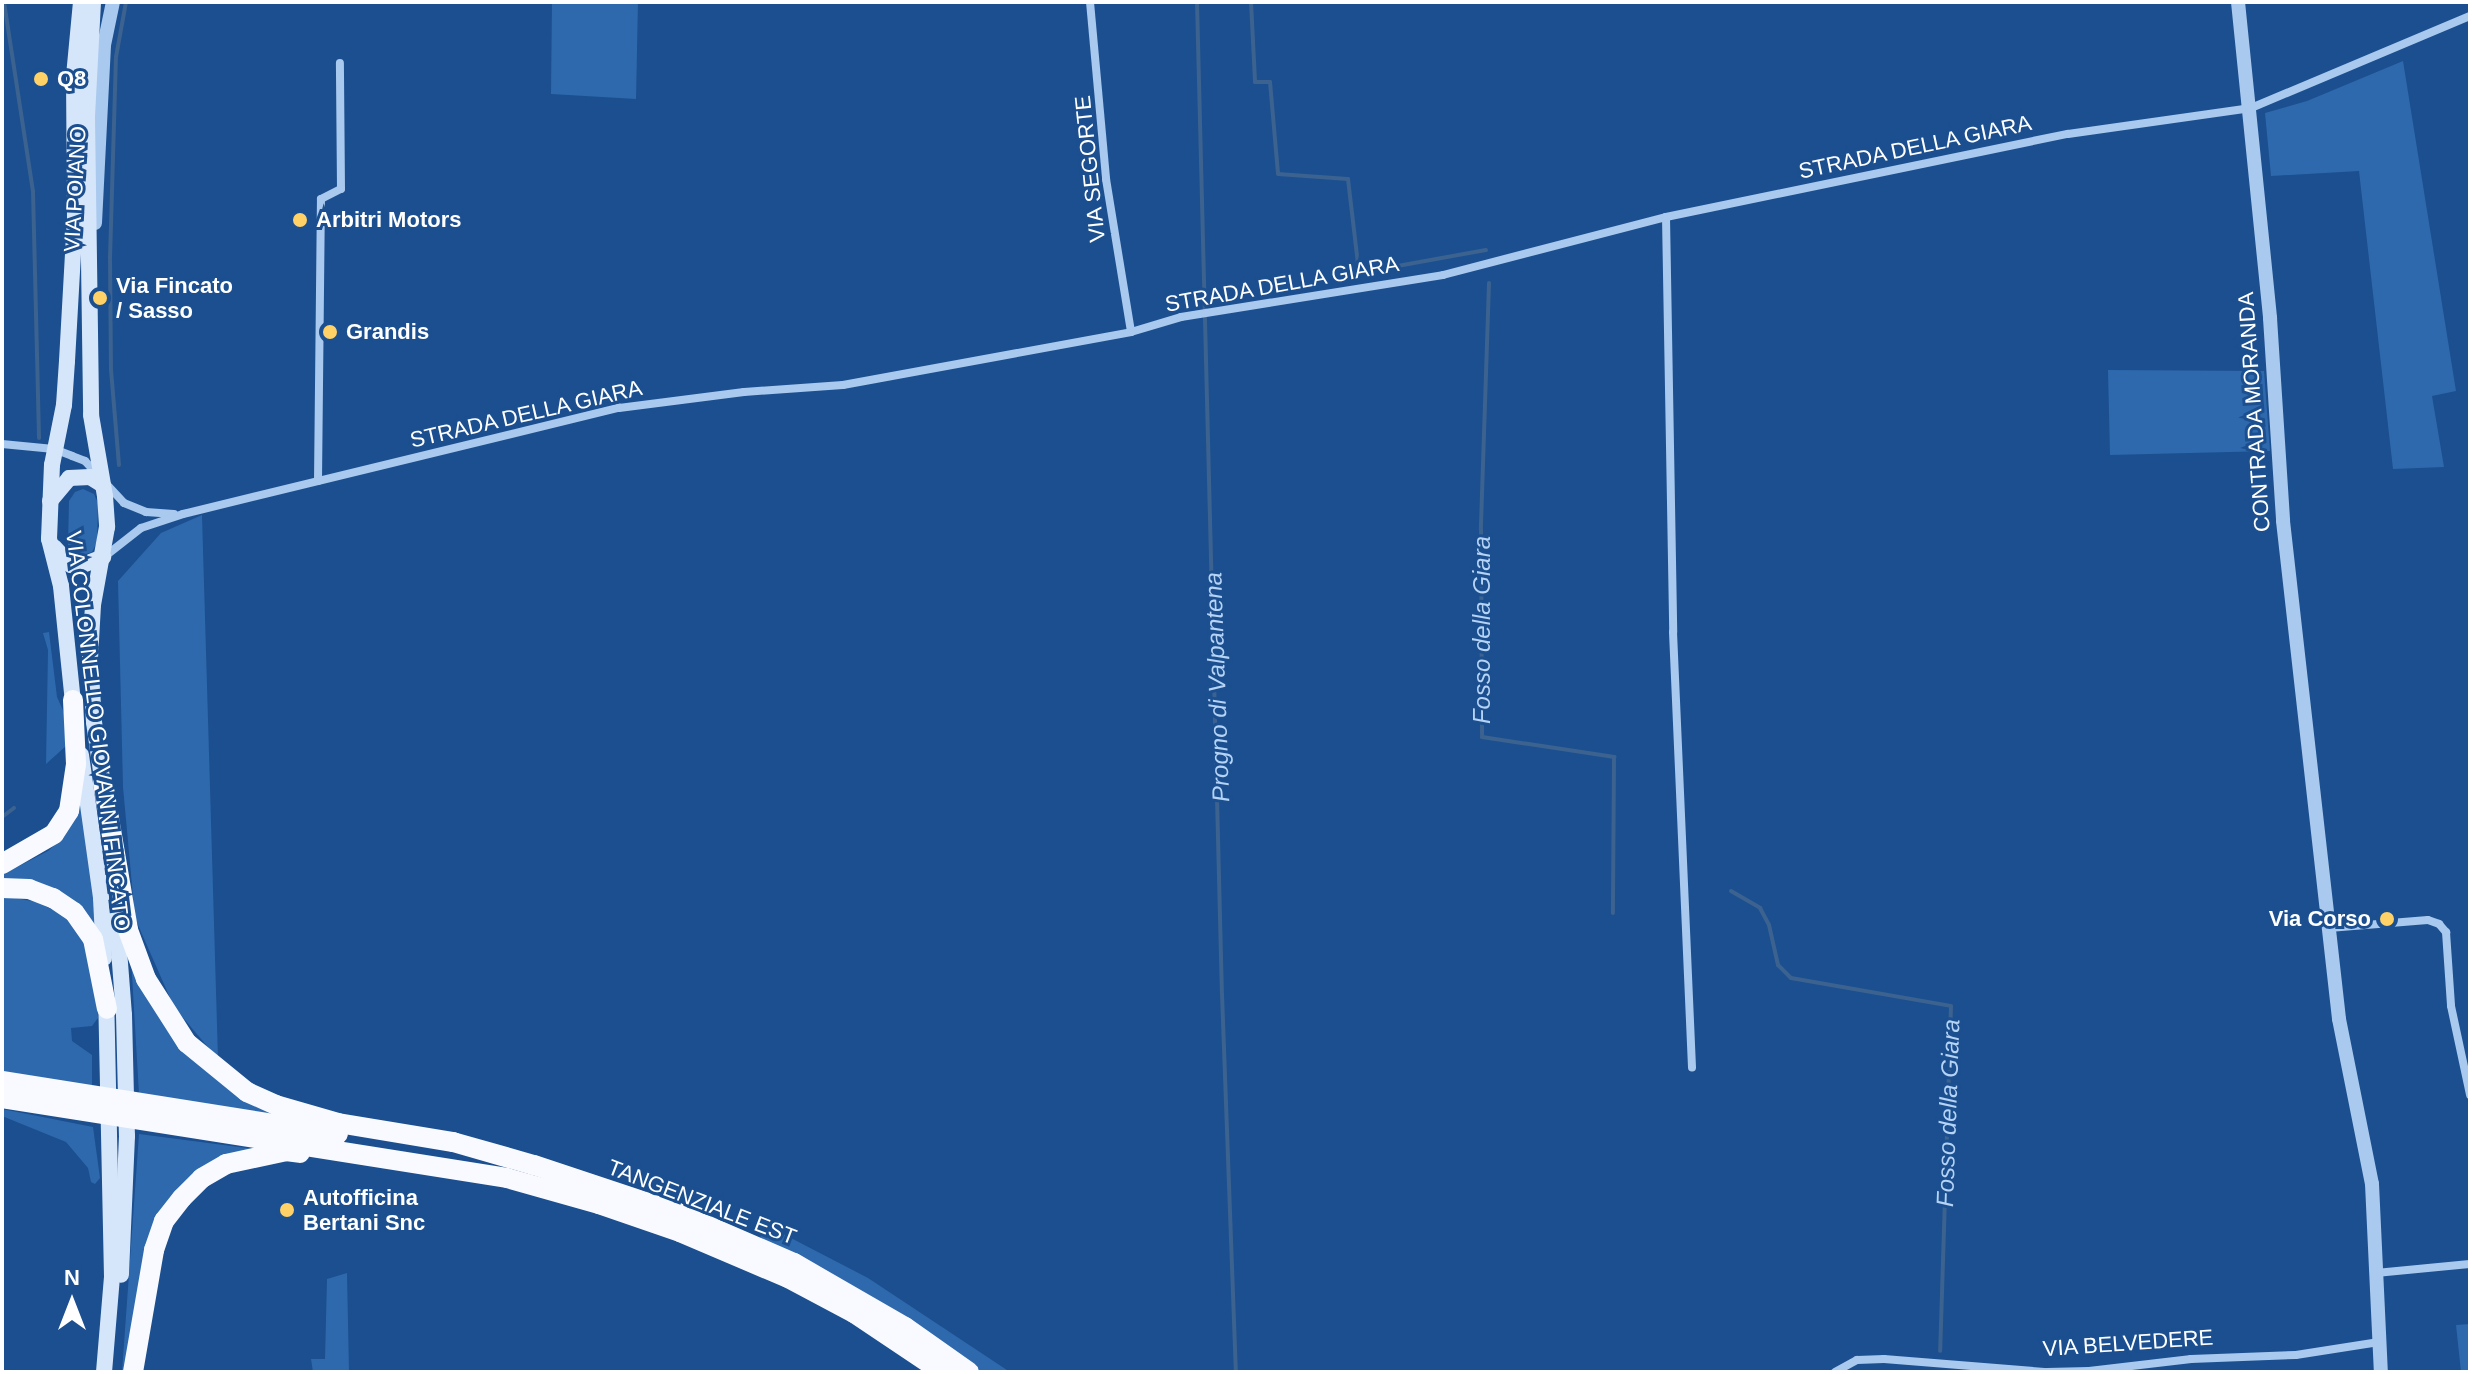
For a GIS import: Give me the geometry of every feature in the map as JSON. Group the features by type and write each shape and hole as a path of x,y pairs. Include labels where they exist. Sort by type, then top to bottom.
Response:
{"highway":[{"path":"2,864 54,834 69,811 76,764 73,700"},
{"path":"103,783 128,930 146,979 187,1043 216,1069 247,1092 276,1105 338,1123 453,1142 534,1165"},
{"path":"2,888 29,889 53,898 74,912 93,939 107,1009"},
{"path":"2,1081 534,1165"},
{"path":"2,1098 507,1178"},
{"path":"133,1372 154,1250 164,1221 202,1178 226,1164 286,1151 507,1178"},
{"name":"TANGENZIALE EST","path":"534,1165 678,1213 794,1263 905,1327 969,1372"},
{"name":"TANGENZIALE EST","path":"507,1178 680,1232 788,1278 854,1313 942,1372"}],"main road":[{"name":"VIA COLONNELLO GIOVANNI FINCATO","path":"81,2 74,76 75,218 67,361 64,405 54,449 49,539 61,586 73,700 101,898 107,1009 127,1136 126,1221 113,1372"},
{"name":"VIA COLONNELLO GIOVANNI FINCATO","path":"93,2 87,117 91,415 107,527 93,605 90,658 121,967 117,1071 109,1136 112,1277 104,1372"},
{"path":"49,502 69,478 90,477 103,485"},
{"path":"49,539 71,565 80,566 103,557"}],"street":[{"name":"VIA POIANO","path":"91,283 104,45 113,2"},
{"name":"VIA SEGORTE","path":"1090,2 1106,179 1131,332"},
{"name":"CONTRADA MORANDA","path":"2238,2 2270,318 2283,521 2320,819 2329,928"},
{"name":"STRADA DELLA GIARA","path":"103,557 141,528 183,514 619,408 744,392 843,385 1131,332 1181,317 1443,275 1666,217 2068,134 2251,108 2470,16"},
{"path":"318,481 321,199 341,189 340,63"},
{"path":"1666,217 1673,632 1692,1068"},
{"path":"2,444 54,449"},
{"name":"STRADA DELLA GIARA","path":"54,449 85,461 103,485 136,509 183,514"},
{"path":"2381,1372 2372,1184 2339,1019 2329,928 2428,920 2439,924 2446,932 2451,1006 2470,1095"},
{"path":"2376,1273 2470,1264"},
{"name":"VIA BELVEDERE","path":"1835,1372 1857,1360 1884,1359 2047,1372 2089,1371 2191,1359 2296,1355 2379,1342"}],"shaded area":[{"path":"552,2 638,2 636,99 551,94"},
{"path":"2403,61 2456,391 2432,396 2444,467 2393,469 2359,171 2271,176 2265,113 2307,101"},
{"path":"2108,370 2264,371 2270,451 2110,455"},
{"path":"83,489 94,494 98,503 97,542 92,552 83,555 68,545 69,501 75,492"},
{"path":"202,515 218,1059 174,1007 135,918 123,787 118,581 161,533"},
{"path":"49,632 57,697 66,717 66,746 46,764 48,650 43,633"},
{"path":"81,802 100,927 2,881 2,875 48,851 64,837"},
{"path":"2,898 37,902 61,914 81,932 96,977 98,1018 92,1026 71,1028 72,1041 92,1055 92,1089 2,1073"},
{"path":"131,958 164,1025 191,1054 297,1118 139,1094"},
{"path":"2,1109 93,1127 100,1178 95,1184 91,1182 88,1168 66,1142 2,1116"},
{"path":"139,1134 261,1150 179,1196 129,1372 122,1372"},
{"path":"760,1222 868,1278 1010,1372 978,1372 761,1244"},
{"path":"347,1273 349,1372 313,1372 311,1359 325,1359 327,1279"},
{"path":"2470,1324 2470,1372 2461,1372 2456,1325"}],"waterway":[{"path":"4,2 33,191 39,438"},
{"path":"119,465 111,370 110,258 116,57 126,2"},
{"name":"Progno di Valpantena","path":"1197,2 1222,994 1236,1372"},
{"name":"Fosso della Giara","path":"1251,2 1255,82 1270,82 1278,174 1348,179 1359,273 1486,250"},
{"name":"Fosso della Giara","path":"1489,283 1481,530 1482,737 1614,757 1613,913"},
{"path":"2,817 14,808"},
{"name":"Fosso della Giara","path":"1731,891 1760,908 1769,925 1778,965 1791,978 1951,1006 1940,1351"}],"place":[{"name":"Q8","path":"41,79"},
{"name":"Arbitri Motors","path":"300,220"},
{"name":"Via Fincato / Sasso","path":"100,298"},
{"name":"Grandis","path":"330,332"},
{"name":"Via Corso","path":"2387,919"},
{"name":"Autofficina Bertani Snc","path":"287,1210"}]}
